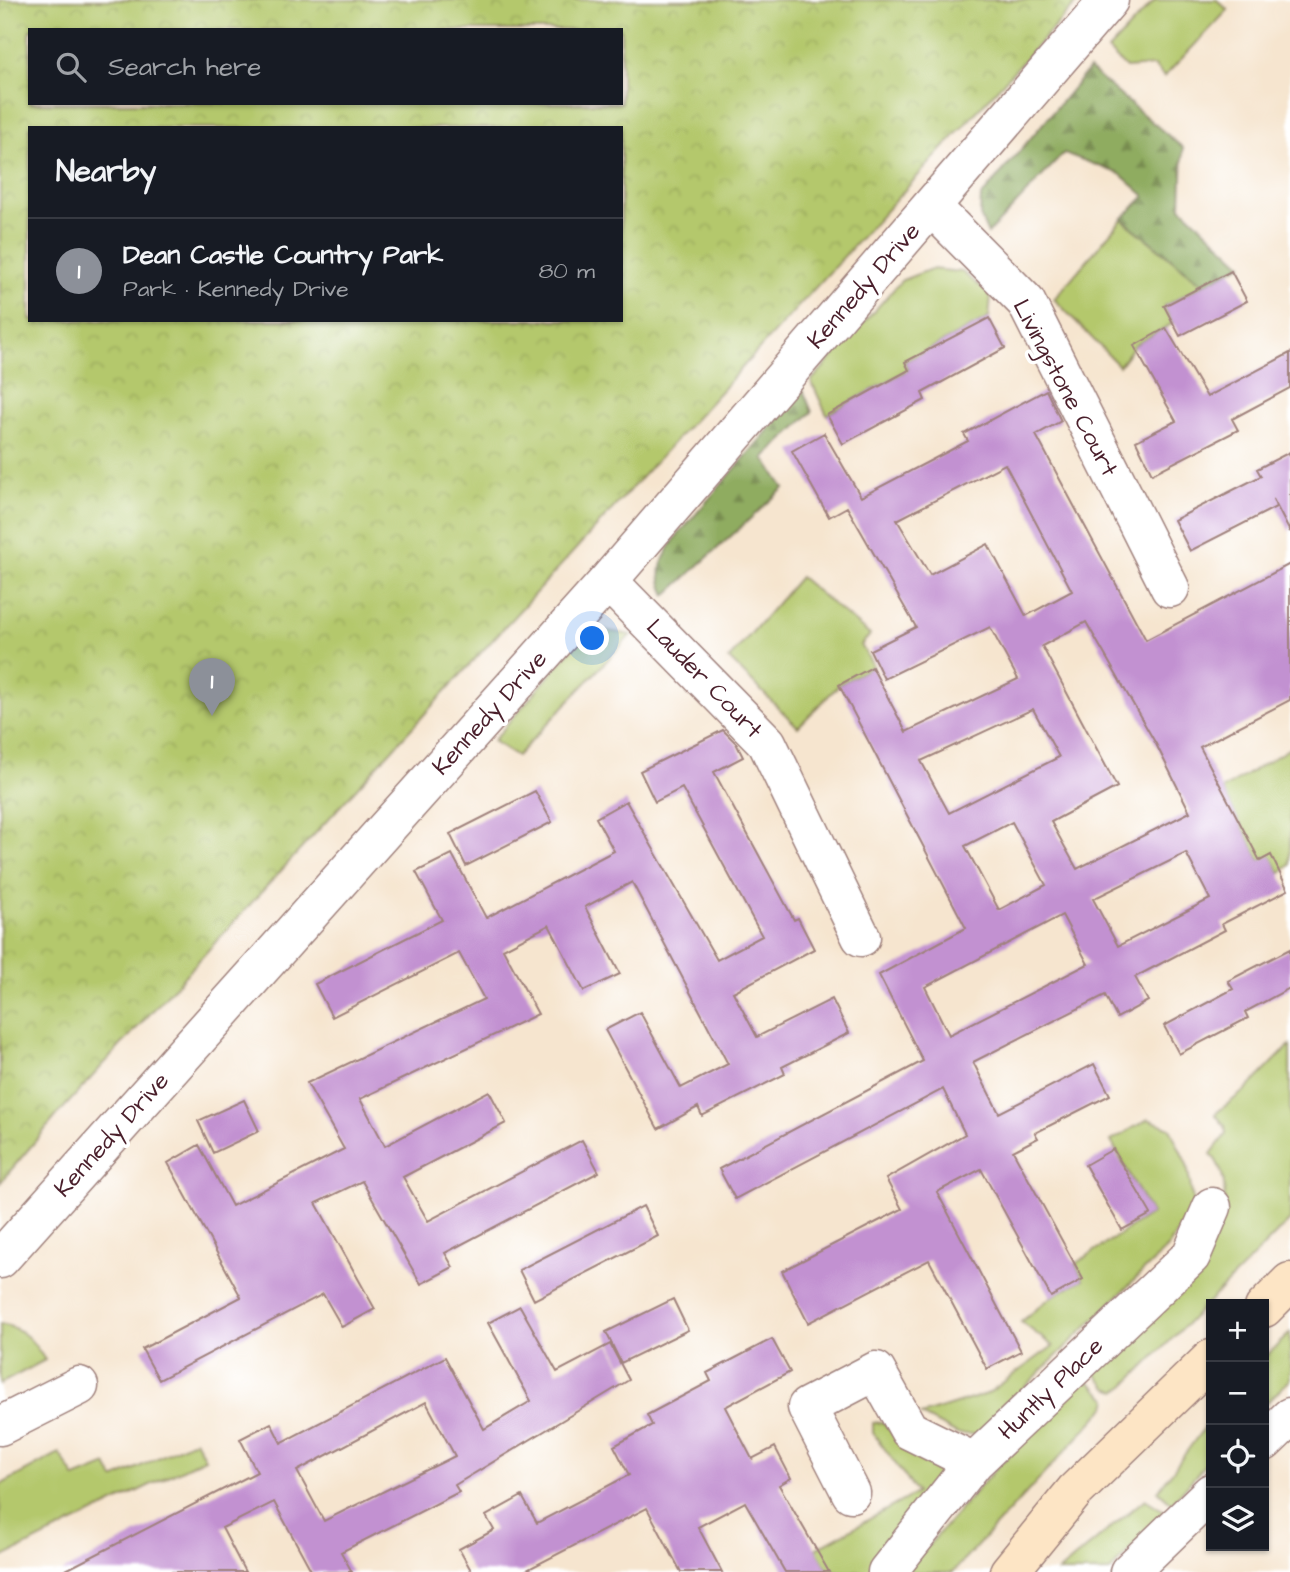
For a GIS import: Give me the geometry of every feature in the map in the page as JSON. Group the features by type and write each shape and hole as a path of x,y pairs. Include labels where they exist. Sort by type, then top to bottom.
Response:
{"main road":[{"path":"1269,1303 1290,1282"},
{"path":"1009,1572 1075,1491 1208,1362"}],"street":[{"name":"Kennedy Drive","path":"0,1259 608,581 1110,0"},
{"name":"Livingstone Court","path":"933,208 1026,302 1170,588"},
{"name":"Lauder Court","path":"608,581 767,743 861,937"},
{"name":"Huntly Place","path":"887,1572 974,1462 1191,1255 1212,1207"},
{"path":"851,1493 807,1407 876,1371 909,1430 974,1462"},
{"path":"0,1426 79,1386"},
{"path":"1269,1437 1290,1417"},
{"path":"1129,1572 1206,1498"}],"green space":[{"path":"0,0 1079,0 59,1113 0,1183"},
{"path":"1155,0 1217,0 1228,10 1164,77 1154,66 1126,68 1108,50"},
{"path":"1089,69 1183,148 1181,207 1242,264 1204,285 1122,219 1145,196 1120,174 1064,153 988,234 980,216 981,197"},
{"path":"1122,219 1204,285 1164,306 1173,323 1134,346 1119,366 1054,299"},
{"path":"931,269 962,272 991,295 989,318 905,362 909,370 827,415 811,381 902,280"},
{"path":"803,390 812,412 764,458 784,488 666,595 662,586 662,564 677,536"},
{"path":"800,577 870,635 861,645 873,666 839,685 798,727 729,659"},
{"path":"603,630 631,635 517,756 493,741 580,640"},
{"path":"1290,748 1290,865 1280,873 1271,856 1260,861 1222,790"},
{"path":"1290,1045 1290,1220 1211,1299 1206,1299 1206,1305 1125,1386 1117,1391 1107,1388 1091,1368 1224,1216 1225,1191 1222,1175 1211,1154 1226,1134 1225,1126 1215,1114 1248,1088"},
{"path":"1148,1119 1170,1128 1187,1165 1194,1206 1168,1247 977,1434 957,1434 921,1415 987,1394 1053,1346 1021,1322 1051,1297 1083,1279 1075,1264 1151,1214 1111,1141"},
{"path":"0,1324 27,1336 45,1360 0,1384"},
{"path":"1290,1333 1290,1380 1269,1400 1269,1362 1269,1353"},
{"path":"1084,1377 1108,1399 1106,1407 953,1572 905,1572 999,1465"},
{"path":"883,1422 906,1450 944,1475 869,1572 829,1572 815,1549 917,1493 873,1433 873,1423"},
{"path":"1206,1425 1206,1464 1172,1503 1158,1491"},
{"path":"195,1440 205,1458 0,1559 0,1485 59,1453 75,1478 107,1465 114,1479"},
{"path":"1145,1499 1164,1511 1110,1572 1058,1572"}],"building":[{"path":"1231,271 1247,301 1180,336 1164,306"},
{"path":"989,318 1005,348 922,393 925,400 843,444 827,415 909,370 905,362"},
{"path":"1166,328 1207,397 1290,353 1290,388 1232,419 1238,430 1152,474 1136,441 1176,421 1134,346"},
{"path":"1046,390 1061,421 1036,435 1146,640 1290,564 1290,700 1200,747 1260,861 1271,855 1288,890 1222,924 1225,930 1135,977 1148,1001 1117,1018 1105,995 973,1062 999,1113 1094,1064 1110,1095 1035,1133 1038,1138 1013,1151 1083,1279 1051,1297 981,1169 937,1192 1021,1351 987,1369 929,1260 808,1323 782,1271 902,1209 886,1179 965,1134 943,1089 735,1199 719,1169 923,1061 879,975 966,928 839,685 872,667 906,732 1018,679 990,627 884,679 870,650 916,627 847,507 829,517 792,451 824,433 861,497 968,441 964,434","holes":["1005,464 1072,591 1026,616 988,544 930,575 897,520","1086,622 1156,744 1190,812 1077,869 1051,822 1117,787 1042,646","1033,709 1059,757 949,813 921,761","1012,822 1046,885 999,910 965,846","1186,853 1210,899 1118,946 1093,899","1062,915 1088,964 949,1035 925,987"]},
{"path":"1290,452 1290,532 1273,499 1276,507 1190,551 1174,520 1261,476 1257,469"},
{"path":"723,730 736,743 743,757 714,772 794,920 798,918 814,949 733,992 757,1037 832,999 849,1033 782,1067 785,1074 702,1116 698,1107 658,1129 605,1030 640,1012 681,1088 728,1064 632,882 585,907 620,974 584,991 549,925 503,949 538,1014 360,1099 385,1146 489,1091 506,1123 403,1177 428,1221 582,1140 599,1172 445,1253 453,1267 421,1284 362,1181 316,1203 375,1309 342,1327 323,1294 159,1380 142,1349 241,1297 168,1163 199,1145 232,1206 344,1149 307,1083 484,999 459,953 332,1017 315,984 442,920 416,872 452,854 486,918 614,851 596,818 626,801 717,960 762,936 682,788 655,802 640,771"},
{"path":"535,791 552,822 466,866 450,834"},
{"path":"1290,949 1290,988 1245,1012 1248,1018 1179,1054 1164,1026 1233,989 1228,981"},
{"path":"244,1100 259,1131 213,1153 198,1121"},
{"path":"1113,1149 1151,1214 1122,1230 1085,1165"},
{"path":"643,1206 658,1236 534,1300 519,1270"},
{"path":"673,1299 688,1330 621,1363 606,1332"},
{"path":"520,1306 557,1372 610,1344 629,1380 455,1485 459,1492 341,1552 352,1572 312,1572 274,1502 222,1528 245,1572 62,1572 257,1472 240,1439 271,1423 281,1443 445,1357 484,1429 531,1401 488,1323","holes":["426,1402 455,1456 324,1521 297,1471"]},
{"path":"772,1339 790,1372 725,1407 752,1459 775,1447 791,1478 779,1485 829,1572 785,1572 745,1502 698,1527 722,1572 681,1572 647,1508 523,1572 472,1572 459,1549 494,1530 486,1516 522,1496 537,1523 629,1475 614,1446 652,1425 647,1415 711,1381 707,1373"}],"place":[{"name":"Dean Castle Country Park","path":"212,716"}]}
